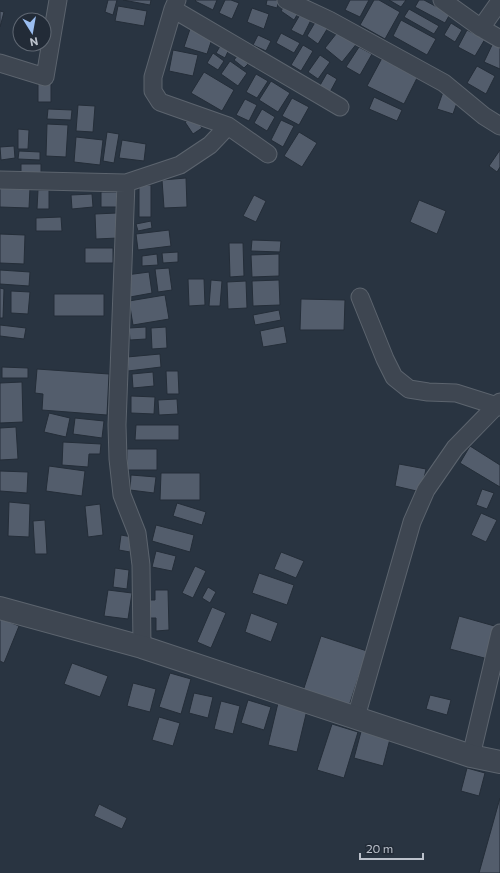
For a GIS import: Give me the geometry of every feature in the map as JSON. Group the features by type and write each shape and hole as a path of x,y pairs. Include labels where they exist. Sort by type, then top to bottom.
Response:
{"street":[{"path":"0,63 45,77 58,0"},
{"path":"286,0 329,20 444,84 484,116 500,126"},
{"path":"442,0 481,28 500,39"},
{"path":"481,28 500,2"},
{"path":"268,154 228,126 160,102 153,91 153,77 175,4 340,107"},
{"path":"0,180 126,183 180,165 210,146 228,126"},
{"path":"126,183 117,425 118,459 122,495 137,533 141,565 142,647"},
{"path":"360,297 394,378 409,389 428,392 456,393 499,405"},
{"path":"356,717 412,522 426,490 455,448 499,405"},
{"path":"0,608 142,647 471,756 500,762"},
{"path":"471,756 500,633"}],"building":[{"path":"108,0 117,0 113,15 105,12"},
{"path":"123,0 151,0 150,5"},
{"path":"217,0 213,10 195,1"},
{"path":"225,0 231,0 239,3 232,19 219,13"},
{"path":"267,0 279,0 277,8 266,5"},
{"path":"350,0 369,0 360,17 345,10"},
{"path":"374,0 379,0 400,12 385,39 360,25"},
{"path":"389,0 406,0 401,7"},
{"path":"419,0 424,0 450,14 445,23 415,7"},
{"path":"287,1 300,10 294,20 281,11"},
{"path":"118,6 147,11 144,26 115,21"},
{"path":"252,8 269,14 264,29 247,22"},
{"path":"409,9 439,26 434,34 404,17"},
{"path":"0,11 4,12 0,27"},
{"path":"301,13 312,18 303,36 291,30"},
{"path":"317,19 329,26 318,44 307,36"},
{"path":"401,20 436,39 427,55 393,36"},
{"path":"451,23 462,30 455,42 444,35"},
{"path":"190,29 213,36 207,54 184,47"},
{"path":"340,29 358,42 342,62 325,48"},
{"path":"467,30 485,39 475,56 458,47"},
{"path":"281,33 300,43 294,53 276,43"},
{"path":"258,35 271,41 266,51 253,45"},
{"path":"222,43 230,47 225,58 216,53"},
{"path":"493,43 500,46 500,69 484,62"},
{"path":"303,45 313,51 301,71 291,65"},
{"path":"359,47 372,54 360,75 346,67"},
{"path":"173,50 198,55 193,76 169,71"},
{"path":"213,53 224,61 218,70 207,63"},
{"path":"238,55 248,64 244,68 234,60"},
{"path":"320,55 330,62 318,79 308,72"},
{"path":"382,58 418,76 404,104 367,86"},
{"path":"230,61 247,73 238,86 221,74"},
{"path":"477,66 495,76 486,94 467,83"},
{"path":"204,72 234,90 222,111 191,93"},
{"path":"327,73 337,79 330,92 319,87"},
{"path":"256,74 268,81 257,98 246,92"},
{"path":"271,81 290,93 278,112 259,100"},
{"path":"38,82 51,82 51,102 38,102"},
{"path":"443,92 459,97 453,114 437,109"},
{"path":"374,97 402,110 397,121 369,109"},
{"path":"292,98 309,107 299,125 282,116"},
{"path":"245,99 257,105 249,121 236,115"},
{"path":"78,105 95,106 93,132 76,131"},
{"path":"48,109 72,110 71,120 47,119"},
{"path":"262,109 275,117 267,131 254,123"},
{"path":"194,116 202,128 193,134 185,122"},
{"path":"281,120 294,126 283,147 271,140"},
{"path":"47,124 68,125 66,157 46,156"},
{"path":"18,129 29,130 28,149 18,149"},
{"path":"107,132 119,134 114,163 103,161"},
{"path":"299,132 317,143 302,167 284,156"},
{"path":"76,137 103,140 100,165 74,162"},
{"path":"122,140 146,144 144,161 119,158"},
{"path":"14,146 15,158 1,160 0,147"},
{"path":"500,150 500,167 497,172 489,166"},
{"path":"19,151 40,152 40,160 18,159"},
{"path":"21,164 41,164 41,175 21,175"},
{"path":"186,178 187,207 164,208 162,180"},
{"path":"139,185 151,185 151,217 139,217"},
{"path":"0,187 30,188 29,208 0,207"},
{"path":"38,190 49,190 49,209 37,209"},
{"path":"101,192 120,192 120,207 101,207"},
{"path":"92,194 93,207 72,209 71,195"},
{"path":"254,195 266,201 256,222 243,216"},
{"path":"419,200 446,211 437,234 410,222"},
{"path":"117,213 118,238 96,239 95,214"},
{"path":"61,217 62,231 36,231 36,218"},
{"path":"151,221 152,228 138,231 136,224"},
{"path":"169,230 171,246 138,250 136,234"},
{"path":"0,234 25,235 24,264 0,263"},
{"path":"252,240 281,241 280,252 251,251"},
{"path":"229,243 243,243 244,276 230,277"},
{"path":"85,248 113,248 113,263 85,263"},
{"path":"178,252 178,262 163,263 162,253"},
{"path":"157,254 158,265 142,266 142,256"},
{"path":"279,254 279,276 252,277 251,255"},
{"path":"169,268 172,290 158,292 155,269"},
{"path":"0,270 30,272 29,286 0,284"},
{"path":"149,272 152,293 130,297 126,275"},
{"path":"188,279 204,279 205,305 189,306"},
{"path":"211,280 222,281 220,306 209,306"},
{"path":"279,280 280,305 253,306 252,281"},
{"path":"246,281 247,308 228,309 227,282"},
{"path":"0,288 4,289 3,318 0,318"},
{"path":"11,291 30,292 28,314 11,313"},
{"path":"54,294 104,294 104,316 54,316"},
{"path":"165,295 169,319 133,325 129,301"},
{"path":"301,299 345,300 344,330 300,330"},
{"path":"279,310 281,320 255,325 253,315"},
{"path":"0,325 26,328 24,339 0,336"},
{"path":"284,326 287,343 263,347 260,331"},
{"path":"146,327 146,339 130,340 129,328"},
{"path":"166,327 167,348 152,349 151,328"},
{"path":"160,354 161,367 128,371 127,357"},
{"path":"2,367 28,368 28,378 2,378"},
{"path":"37,369 109,374 107,415 42,410 43,394 35,393"},
{"path":"166,371 178,371 179,394 167,394"},
{"path":"153,372 154,386 133,388 132,374"},
{"path":"22,382 23,422 0,423 0,383"},
{"path":"131,396 155,397 154,414 131,413"},
{"path":"177,399 178,414 159,415 158,400"},
{"path":"49,413 70,418 66,437 44,432"},
{"path":"75,418 104,421 102,438 73,434"},
{"path":"136,425 179,425 179,440 135,440"},
{"path":"16,427 18,459 0,460 0,428"},
{"path":"63,442 101,444 100,454 89,454 88,467 62,465"},
{"path":"470,446 500,465 500,487 460,463"},
{"path":"127,449 157,449 157,470 127,470"},
{"path":"399,464 426,469 421,492 395,486"},
{"path":"49,466 85,471 82,496 46,491"},
{"path":"0,471 28,472 27,493 0,491"},
{"path":"161,473 200,473 200,500 160,500"},
{"path":"131,475 156,477 154,493 130,490"},
{"path":"482,489 494,493 487,509 476,505"},
{"path":"9,502 30,504 29,537 8,536"},
{"path":"177,503 206,512 202,525 173,516"},
{"path":"100,504 103,535 88,537 85,506"},
{"path":"481,513 497,520 486,542 471,535"},
{"path":"45,520 47,554 35,554 33,521"},
{"path":"156,525 194,535 190,552 152,541"},
{"path":"121,535 132,537 130,552 119,550"},
{"path":"156,551 176,556 172,571 152,567"},
{"path":"281,552 304,561 296,578 274,569"},
{"path":"195,566 206,571 193,598 182,593"},
{"path":"115,568 129,570 127,589 113,587"},
{"path":"259,573 294,585 287,605 252,593"},
{"path":"208,587 216,592 210,603 202,598"},
{"path":"108,590 132,593 128,619 104,616"},
{"path":"155,590 168,590 169,630 156,631 156,618 135,618 135,600 155,600"},
{"path":"212,607 226,613 211,648 197,642"},
{"path":"251,613 278,623 271,642 245,632"},
{"path":"459,616 498,627 488,659 450,649"},
{"path":"0,618 19,626 4,663 0,661"},
{"path":"321,636 367,651 349,706 303,691"},
{"path":"72,663 108,676 100,697 64,684"},
{"path":"170,673 191,679 181,714 159,707"},
{"path":"133,683 156,689 150,712 127,706"},
{"path":"194,693 213,697 208,718 189,713"},
{"path":"430,695 451,700 447,715 426,709"},
{"path":"248,700 271,707 264,730 241,723"},
{"path":"221,701 240,706 233,734 214,729"},
{"path":"278,703 307,710 297,752 268,745"},
{"path":"159,717 180,723 173,746 152,740"},
{"path":"332,724 358,732 344,778 317,770"},
{"path":"362,728 391,735 383,766 354,758"},
{"path":"467,768 485,773 479,796 461,791"},
{"path":"500,798 500,873 479,873"},
{"path":"99,804 127,818 122,829 94,816"}]}
